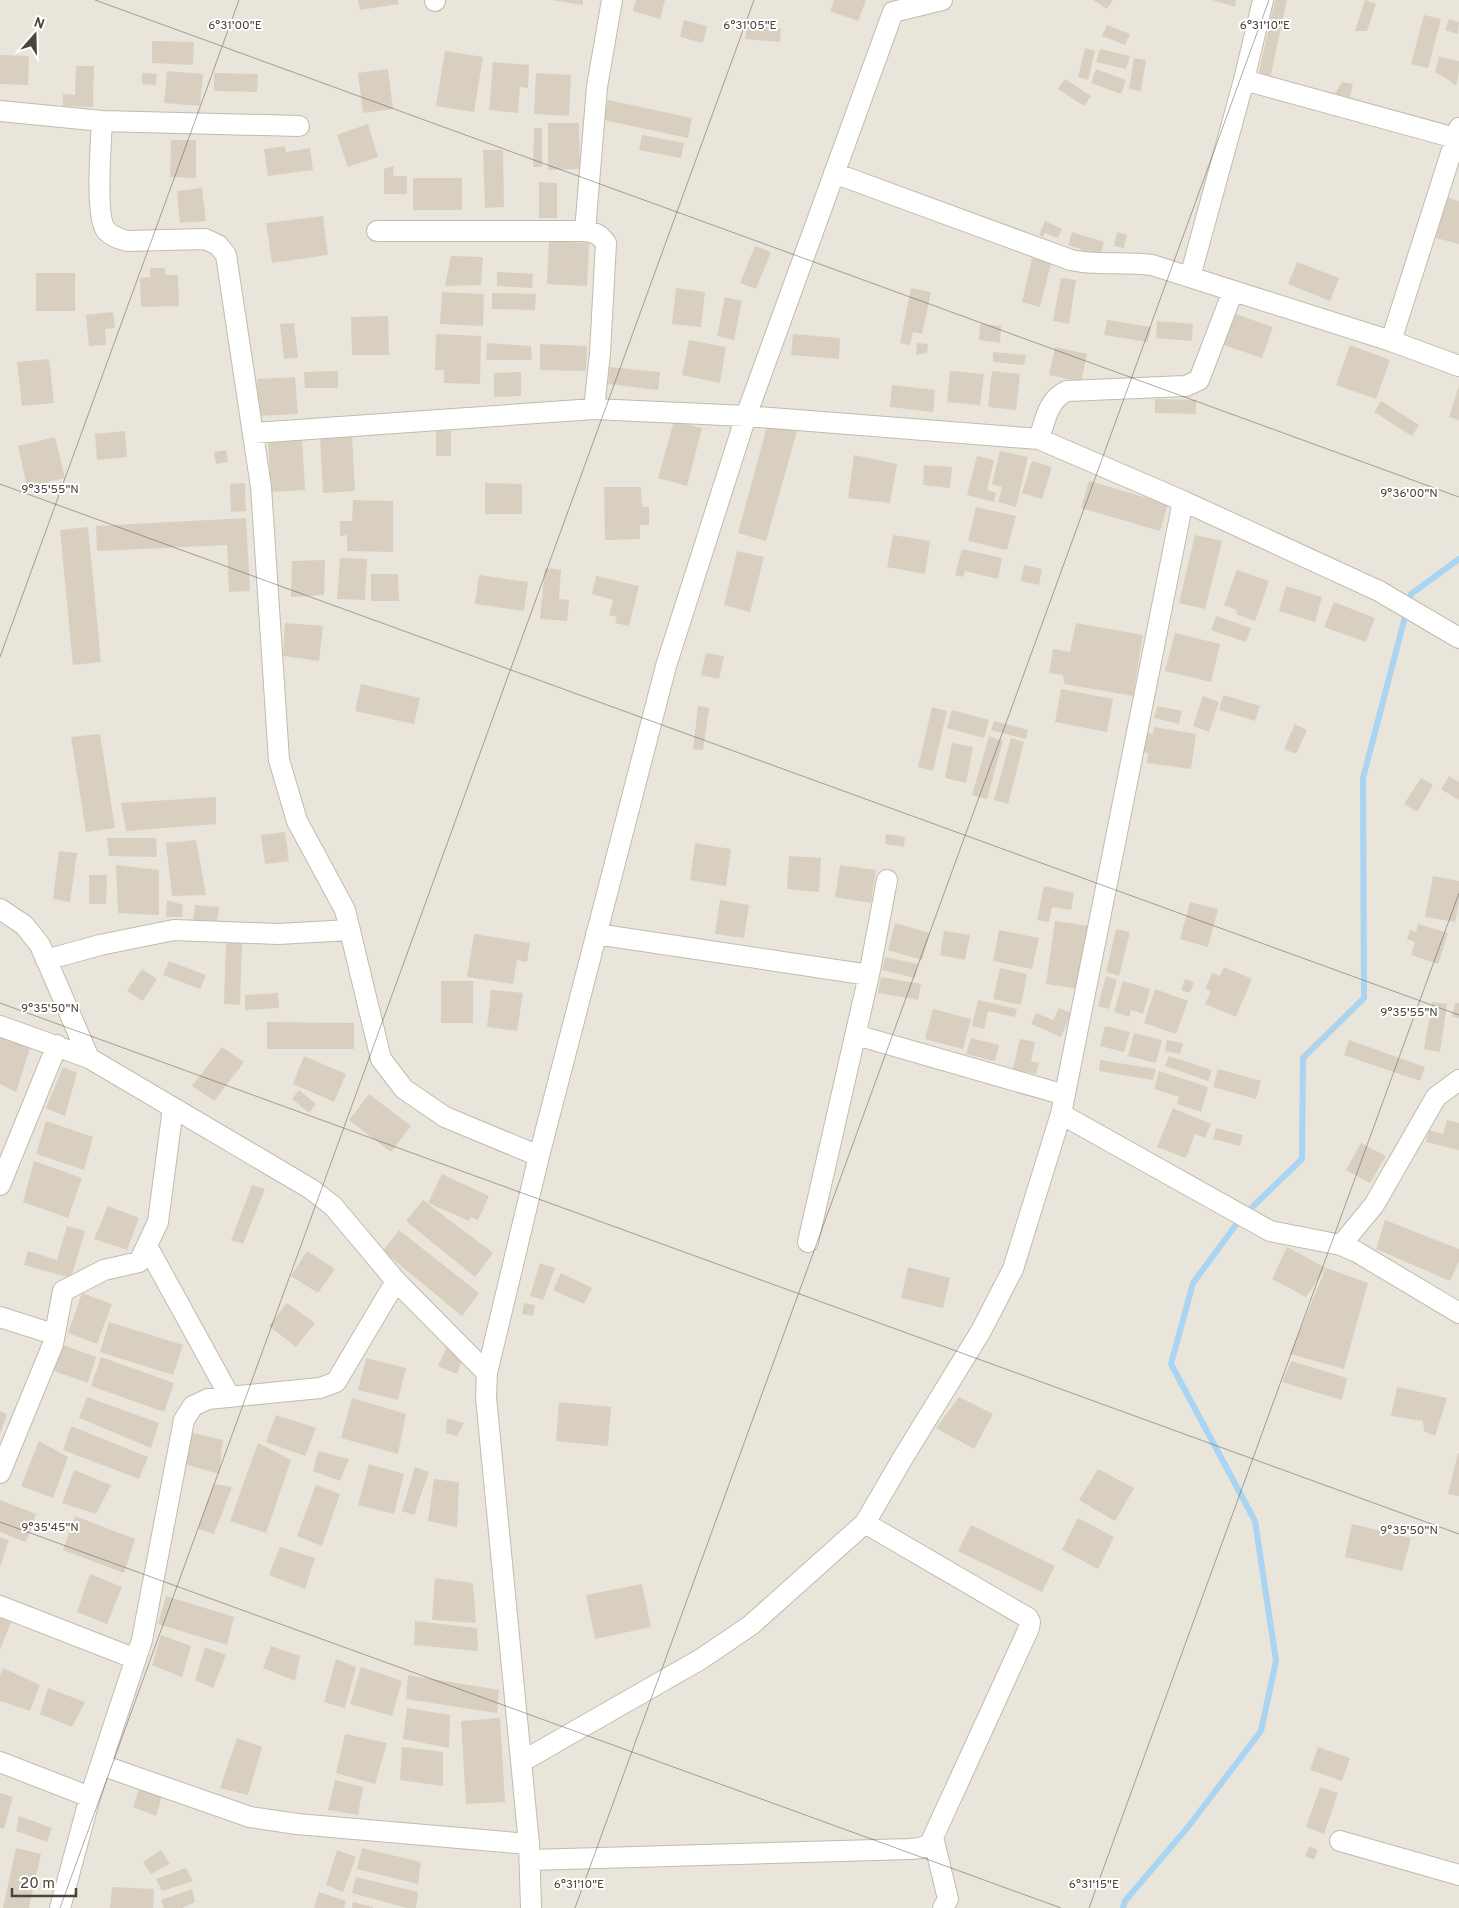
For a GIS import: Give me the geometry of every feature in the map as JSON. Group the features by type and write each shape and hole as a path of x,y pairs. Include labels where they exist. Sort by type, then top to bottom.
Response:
{"street":[{"path":"585,231 597,87 612,0"},
{"path":"531,1908 529,1852 486,1397 487,1373 539,1156 666,666 746,416 834,173 889,6 942,0"},
{"path":"1190,277 1244,80 1263,0"},
{"path":"1244,80 1458,135 1391,341"},
{"path":"0,111 102,121 299,126"},
{"path":"102,121 100,167 101,220 106,230 116,238 127,240 205,239 218,245 226,256 260,487 279,760 297,821 345,910 381,1059 404,1089 445,1117 539,1156"},
{"path":"834,173 1071,260 1087,264 1132,262 1152,265 1391,341 1459,366"},
{"path":"377,231 585,231 594,232 602,237 606,243 600,353 594,409"},
{"path":"1039,439 1052,402 1058,395 1067,391 1186,386 1199,380 1234,291"},
{"path":"253,433 594,409 746,416 1039,439 1183,501 1379,591 1459,638"},
{"path":"521,1762 701,1659 751,1626 865,1524 904,1456 981,1331 1013,1269 1063,1105 1183,501"},
{"path":"808,1242 856,1035 887,880"},
{"path":"0,909 24,925 40,945 89,1058"},
{"path":"46,960 100,944 174,930 278,934 350,930"},
{"path":"596,934 869,975"},
{"path":"0,1026 89,1058 311,1189 333,1206 396,1281 487,1373"},
{"path":"856,1035 1063,1105 1202,1194 1270,1231 1342,1245 1459,1312"},
{"path":"0,1185 57,1045"},
{"path":"1342,1245 1374,1205 1436,1097 1459,1080"},
{"path":"0,1473 52,1344 63,1291 104,1270 139,1262 147,1246 158,1222 173,1108"},
{"path":"147,1246 230,1397"},
{"path":"60,1908 90,1798 142,1640 184,1420 193,1406 208,1399 320,1388 336,1382 396,1281"},
{"path":"0,1317 53,1334"},
{"path":"101,1765 250,1817 529,1852 921,1848 930,1844 1029,1628 1030,1622 1028,1618 865,1524"},
{"path":"0,1606 136,1659"},
{"path":"0,1762 90,1798"},
{"path":"933,1837 948,1899 943,1908"},
{"path":"1340,1841 1459,1874"}],"shaded area":[{"path":"0,0 1459,0 1459,1908 0,1908"}],"building":[{"path":"358,0 398,0 399,4 360,10"},
{"path":"551,0 583,0 583,5"},
{"path":"636,0 665,0 660,19 633,11"},
{"path":"834,0 866,0 858,21 830,11"},
{"path":"1093,0 1113,0 1107,9"},
{"path":"1212,0 1236,0 1235,7"},
{"path":"1275,0 1287,0 1270,79 1258,76"},
{"path":"1365,0 1376,4 1367,31 1355,31"},
{"path":"1424,15 1441,19 1428,68 1411,64"},
{"path":"1449,19 1459,22 1458,34 1445,30"},
{"path":"684,20 707,26 703,43 680,37"},
{"path":"747,25 781,28 780,42 745,39"},
{"path":"1107,25 1130,34 1125,45 1102,36"},
{"path":"152,41 194,42 193,65 152,63"},
{"path":"1085,48 1095,51 1088,80 1078,77"},
{"path":"1100,49 1130,56 1126,69 1096,62"},
{"path":"445,51 483,57 474,112 436,106"},
{"path":"0,55 29,56 28,85 0,84"},
{"path":"1439,57 1459,61 1456,86 1435,72"},
{"path":"1134,58 1146,60 1141,91 1129,89"},
{"path":"493,62 529,65 528,88 520,87 518,113 489,110"},
{"path":"76,66 94,66 93,107 63,106 63,94 75,95"},
{"path":"388,69 393,109 363,113 358,73"},
{"path":"1096,69 1126,80 1121,94 1091,83"},
{"path":"167,71 203,74 200,106 164,103"},
{"path":"142,73 157,74 156,85 142,84"},
{"path":"214,73 258,74 257,92 214,91"},
{"path":"536,73 571,75 569,116 534,114"},
{"path":"1065,79 1091,96 1084,106 1058,89"},
{"path":"1342,82 1353,84 1350,97 1335,94"},
{"path":"608,100 692,118 688,138 604,120"},
{"path":"548,123 579,123 580,169 548,170"},
{"path":"368,124 378,157 348,167 337,135"},
{"path":"534,128 542,128 542,167 533,167"},
{"path":"642,135 684,143 681,158 639,150"},
{"path":"171,140 196,140 196,178 170,177"},
{"path":"285,146 286,152 310,148 313,170 268,176 264,149"},
{"path":"483,150 503,150 504,207 485,208"},
{"path":"394,166 393,176 407,176 407,194 384,194 384,169"},
{"path":"413,178 462,178 462,210 413,210"},
{"path":"539,182 557,183 557,218 539,218"},
{"path":"202,188 206,221 180,223 177,191"},
{"path":"1447,197 1459,201 1459,244 1436,238"},
{"path":"323,216 328,255 272,263 266,223"},
{"path":"1045,221 1062,229 1058,238 1045,233 1043,237 1039,235"},
{"path":"1072,232 1104,242 1100,255 1091,252 1089,256 1082,254 1081,249 1068,245"},
{"path":"1117,232 1127,235 1124,248 1114,246"},
{"path":"549,241 589,243 587,286 547,284"},
{"path":"755,246 771,252 756,289 740,283"},
{"path":"451,256 483,257 481,285 445,286"},
{"path":"1032,258 1051,263 1040,307 1022,302"},
{"path":"1297,262 1339,278 1330,301 1288,284"},
{"path":"150,268 165,268 165,275 178,275 179,306 141,307 140,278 150,277"},
{"path":"497,272 533,274 532,288 497,286"},
{"path":"36,273 75,273 75,311 36,311"},
{"path":"1061,278 1076,280 1069,324 1053,321"},
{"path":"676,288 705,292 701,327 672,324"},
{"path":"911,288 931,292 922,334 913,332 910,345 900,343"},
{"path":"442,292 484,294 483,326 440,324"},
{"path":"492,293 536,294 535,310 492,309"},
{"path":"725,297 742,301 734,340 717,336"},
{"path":"113,312 115,328 105,329 106,345 89,346 86,315"},
{"path":"1236,314 1273,327 1262,358 1224,345"},
{"path":"388,316 389,355 352,355 351,317"},
{"path":"1107,320 1151,327 1148,342 1104,335"},
{"path":"1157,321 1193,324 1192,341 1156,338"},
{"path":"294,323 298,358 284,359 280,324"},
{"path":"980,324 1001,326 1000,343 979,340"},
{"path":"436,334 481,336 480,384 444,383 444,370 435,370"},
{"path":"793,334 840,338 839,359 791,355"},
{"path":"689,340 726,347 720,383 682,375"},
{"path":"487,343 531,346 532,360 486,360"},
{"path":"917,343 928,344 927,353 916,355"},
{"path":"540,344 587,346 586,371 540,370"},
{"path":"1350,345 1390,360 1376,399 1336,385"},
{"path":"1055,347 1087,354 1081,382 1049,375"},
{"path":"993,352 1026,355 1024,365 993,362"},
{"path":"49,359 54,403 22,406 17,362"},
{"path":"610,367 660,372 658,390 608,384"},
{"path":"338,371 338,388 305,388 304,372"},
{"path":"950,371 984,374 980,405 947,402"},
{"path":"992,371 1020,374 1016,410 988,407"},
{"path":"521,372 521,396 494,397 494,373"},
{"path":"295,377 298,414 259,416 257,379"},
{"path":"892,385 935,390 933,412 890,407"},
{"path":"1459,386 1459,420 1449,417"},
{"path":"1155,399 1196,400 1196,414 1155,413"},
{"path":"1381,401 1419,425 1412,436 1374,412"},
{"path":"674,421 702,428 687,486 658,478"},
{"path":"768,423 797,431 766,541 738,533"},
{"path":"125,431 127,457 97,460 95,434"},
{"path":"436,431 451,431 451,456 436,456"},
{"path":"352,434 355,491 323,493 320,436"},
{"path":"55,437 65,478 27,487 18,446"},
{"path":"302,437 305,490 271,492 268,439"},
{"path":"226,450 228,462 216,464 214,452"},
{"path":"1000,451 1028,457 1016,507 998,502 1002,487 992,484"},
{"path":"854,455 897,464 890,503 848,498"},
{"path":"977,456 994,460 987,490 996,493 994,502 967,495"},
{"path":"1032,461 1052,467 1042,499 1022,493"},
{"path":"924,465 952,467 950,488 923,485"},
{"path":"1089,481 1168,504 1160,531 1081,508"},
{"path":"245,483 246,511 231,512 230,484"},
{"path":"485,483 522,484 522,514 485,514"},
{"path":"604,487 641,487 642,507 649,507 649,525 640,525 640,539 605,540"},
{"path":"353,500 393,501 393,552 347,551 347,535 340,536 340,521 352,521"},
{"path":"976,507 1016,516 1007,550 968,541"},
{"path":"246,518 250,591 229,592 227,545 97,551 96,526"},
{"path":"88,527 101,662 73,665 60,530"},
{"path":"893,535 930,541 925,574 887,567"},
{"path":"1195,535 1222,541 1205,609 1179,603"},
{"path":"962,549 1002,558 998,579 965,571 963,577 955,575"},
{"path":"737,551 764,557 750,612 724,605"},
{"path":"340,558 367,559 365,600 337,599"},
{"path":"325,560 324,595 291,597 292,561"},
{"path":"1024,565 1042,569 1039,585 1021,581"},
{"path":"545,568 561,570 559,599 569,600 567,621 540,619"},
{"path":"1237,570 1269,581 1255,621 1236,614 1237,610 1224,605"},
{"path":"371,574 398,574 399,601 371,601"},
{"path":"479,575 528,582 524,611 475,604"},
{"path":"596,576 639,586 629,626 615,623 617,617 609,615 613,600 592,594"},
{"path":"1286,586 1322,597 1315,622 1279,611"},
{"path":"1334,602 1375,618 1366,642 1324,627"},
{"path":"1216,616 1251,628 1246,642 1211,630"},
{"path":"285,623 323,626 319,661 283,656"},
{"path":"1076,623 1143,635 1133,696 1064,684 1063,675 1049,673 1053,649 1070,652"},
{"path":"1175,633 1220,644 1211,682 1165,671"},
{"path":"706,653 724,656 719,679 701,675"},
{"path":"361,684 420,698 414,724 355,711"},
{"path":"1061,689 1113,699 1107,732 1055,722"},
{"path":"1223,695 1260,706 1255,721 1219,710"},
{"path":"1203,696 1219,702 1209,732 1193,726"},
{"path":"698,706 709,708 703,750 693,749"},
{"path":"1157,706 1182,711 1179,724 1154,718"},
{"path":"932,707 947,711 933,771 918,767"},
{"path":"952,710 989,720 984,738 947,728"},
{"path":"994,721 1028,730 1026,739 991,730"},
{"path":"1295,724 1307,730 1296,754 1284,749"},
{"path":"1154,727 1196,734 1191,769 1147,763 1148,753 1142,752 1145,733 1153,734"},
{"path":"100,734 115,828 86,832 71,737"},
{"path":"989,736 1003,741 987,799 972,795"},
{"path":"1011,738 1024,742 1008,804 994,800"},
{"path":"952,743 973,747 966,783 945,778"},
{"path":"1449,776 1459,782 1459,800 1441,789"},
{"path":"1421,778 1433,785 1417,812 1404,804"},
{"path":"216,797 216,824 126,831 121,803"},
{"path":"285,832 289,861 265,864 261,835"},
{"path":"886,834 905,837 904,847 885,844"},
{"path":"107,838 156,838 157,857 109,856"},
{"path":"196,840 206,895 172,896 166,843"},
{"path":"695,843 731,849 726,886 690,880"},
{"path":"59,851 77,853 70,902 53,899"},
{"path":"789,856 821,858 819,892 787,889"},
{"path":"116,865 159,870 159,915 118,913"},
{"path":"840,865 876,870 871,903 835,897"},
{"path":"89,875 107,875 106,904 89,904"},
{"path":"1433,876 1459,881 1459,902 1455,922 1425,917"},
{"path":"1044,886 1074,893 1071,910 1052,907 1049,922 1037,920"},
{"path":"167,900 183,905 182,917 166,917"},
{"path":"720,900 749,905 744,938 715,934"},
{"path":"1190,902 1218,909 1208,947 1180,939"},
{"path":"195,905 219,907 217,921 193,920"},
{"path":"1055,921 1089,926 1080,989 1046,984"},
{"path":"895,923 930,933 922,960 888,950"},
{"path":"1418,924 1448,933 1438,964 1411,955 1415,942 1407,939 1410,930 1416,932"},
{"path":"1116,929 1130,932 1119,976 1106,972"},
{"path":"999,930 1039,938 1032,969 993,961"},
{"path":"944,931 970,935 965,960 940,955"},
{"path":"474,934 530,943 527,962 517,960 513,984 467,977"},
{"path":"226,943 242,943 240,1005 224,1004"},
{"path":"885,957 918,964 915,978 882,970"},
{"path":"169,961 206,975 200,989 163,975"},
{"path":"1224,967 1252,979 1236,1017 1205,1004 1211,991 1205,989 1212,973 1220,976"},
{"path":"1000,968 1027,974 1021,1005 993,999"},
{"path":"142,969 157,979 143,1001 127,991"},
{"path":"1106,976 1117,980 1109,1009 1098,1006"},
{"path":"881,977 921,984 918,1000 878,993"},
{"path":"1185,979 1194,982 1190,993 1181,990"},
{"path":"441,981 473,981 473,1023 441,1023"},
{"path":"1123,981 1150,989 1143,1014 1131,1010 1129,1017 1114,1012"},
{"path":"1155,989 1188,1001 1176,1034 1144,1023"},
{"path":"491,990 523,993 517,1031 487,1027"},
{"path":"278,993 279,1008 245,1010 245,995"},
{"path":"978,1000 1017,1009 1015,1017 988,1011 984,1029 972,1026"},
{"path":"1432,1002 1447,1004 1440,1052 1424,1049"},
{"path":"1455,1003 1459,1003 1459,1018 1452,1017"},
{"path":"1059,1008 1071,1013 1061,1037 1031,1024 1036,1013 1053,1020"},
{"path":"933,1009 971,1019 963,1049 925,1039"},
{"path":"267,1022 354,1023 354,1049 267,1049"},
{"path":"1105,1026 1130,1032 1124,1052 1100,1046"},
{"path":"1134,1033 1162,1040 1156,1063 1128,1056"},
{"path":"0,1036 30,1048 16,1092 0,1084"},
{"path":"971,1038 999,1045 995,1061 966,1054"},
{"path":"1020,1039 1035,1042 1031,1061 1039,1063 1036,1074 1013,1069"},
{"path":"1167,1040 1183,1043 1180,1054 1165,1051"},
{"path":"1349,1040 1425,1067 1420,1081 1344,1055"},
{"path":"222,1047 244,1062 214,1101 192,1086"},
{"path":"304,1056 346,1074 334,1102 293,1084"},
{"path":"1169,1056 1212,1070 1208,1081 1165,1066"},
{"path":"1100,1060 1156,1069 1153,1080 1099,1071"},
{"path":"63,1067 77,1073 65,1116 46,1108"},
{"path":"1218,1069 1261,1081 1256,1099 1213,1087"},
{"path":"1159,1071 1208,1087 1201,1112 1177,1104 1179,1097 1154,1089"},
{"path":"299,1090 316,1104 309,1113 292,1099"},
{"path":"369,1094 411,1126 391,1152 349,1120"},
{"path":"1173,1108 1211,1124 1205,1138 1195,1134 1186,1158 1157,1147"},
{"path":"1447,1120 1459,1123 1459,1150 1426,1142 1429,1130 1443,1134"},
{"path":"46,1121 93,1137 84,1170 36,1154"},
{"path":"1216,1128 1243,1135 1240,1146 1213,1139"},
{"path":"1361,1143 1386,1156 1370,1183 1346,1170"},
{"path":"34,1161 82,1178 68,1218 23,1202"},
{"path":"442,1174 489,1196 478,1220 471,1217 469,1221 428,1203"},
{"path":"252,1185 265,1189 243,1244 231,1240"},
{"path":"423,1200 493,1253 475,1277 406,1221"},
{"path":"108,1206 139,1218 127,1250 94,1239"},
{"path":"1385,1220 1459,1249 1459,1261 1450,1281 1376,1249"},
{"path":"67,1226 85,1231 71,1278 24,1265 28,1251 57,1260"},
{"path":"399,1230 479,1293 462,1316 383,1251"},
{"path":"1287,1247 1326,1268 1306,1297 1272,1279"},
{"path":"307,1251 335,1269 318,1293 291,1276"},
{"path":"540,1263 555,1268 543,1300 530,1296"},
{"path":"908,1267 950,1278 943,1308 901,1298"},
{"path":"1326,1268 1368,1283 1344,1369 1290,1354"},
{"path":"561,1273 592,1288 584,1304 553,1290"},
{"path":"82,1293 112,1304 97,1344 68,1333"},
{"path":"287,1303 315,1323 296,1347 269,1326"},
{"path":"524,1303 535,1305 533,1316 522,1314"},
{"path":"109,1322 183,1345 173,1375 100,1352"},
{"path":"63,1345 96,1357 88,1383 54,1371"},
{"path":"447,1346 462,1360 457,1374 438,1366"},
{"path":"101,1357 174,1383 164,1412 91,1386"},
{"path":"366,1358 406,1368 398,1400 358,1390"},
{"path":"1291,1361 1347,1378 1342,1400 1282,1382"},
{"path":"1397,1387 1447,1398 1435,1436 1424,1431 1423,1421 1391,1416"},
{"path":"87,1397 159,1423 151,1448 79,1418"},
{"path":"959,1397 993,1414 974,1449 936,1428"},
{"path":"352,1398 406,1414 398,1454 341,1438"},
{"path":"559,1402 611,1407 608,1446 556,1441"},
{"path":"0,1411 7,1414 0,1434"},
{"path":"276,1415 316,1428 305,1456 266,1442"},
{"path":"447,1418 464,1423 457,1436 446,1433"},
{"path":"71,1426 148,1457 139,1479 63,1450"},
{"path":"189,1432 223,1440 219,1474 184,1464"},
{"path":"39,1441 68,1457 53,1498 21,1486"},
{"path":"258,1443 291,1460 266,1533 230,1521"},
{"path":"318,1451 349,1459 340,1481 313,1471"},
{"path":"1459,1453 1459,1496 1448,1494"},
{"path":"369,1464 404,1474 394,1514 358,1505"},
{"path":"415,1467 429,1472 414,1515 402,1511"},
{"path":"1098,1469 1134,1488 1115,1521 1079,1500"},
{"path":"74,1470 111,1485 96,1514 62,1503"},
{"path":"434,1479 459,1482 457,1527 428,1521"},
{"path":"214,1484 232,1487 214,1534 198,1529"},
{"path":"316,1485 340,1494 322,1546 297,1536"},
{"path":"0,1500 36,1514 26,1542 0,1532"},
{"path":"75,1516 135,1539 124,1573 63,1550"},
{"path":"1078,1518 1114,1537 1098,1569 1062,1550"},
{"path":"1352,1524 1411,1538 1402,1571 1345,1557"},
{"path":"971,1525 1055,1566 1042,1592 958,1551"},
{"path":"0,1537 9,1540 0,1567"},
{"path":"280,1547 315,1558 305,1589 269,1575"},
{"path":"90,1574 122,1587 107,1624 77,1612"},
{"path":"435,1578 473,1583 476,1623 432,1620"},
{"path":"642,1584 651,1627 595,1639 586,1595"},
{"path":"166,1596 234,1617 227,1645 158,1624"},
{"path":"0,1618 11,1622 0,1650"},
{"path":"415,1621 477,1628 478,1651 414,1645"},
{"path":"161,1635 191,1646 182,1677 152,1665"},
{"path":"271,1646 300,1656 295,1681 263,1668"},
{"path":"205,1647 226,1655 213,1688 195,1680"},
{"path":"336,1659 356,1667 345,1708 324,1702"},
{"path":"361,1667 402,1681 392,1716 350,1704"},
{"path":"3,1668 40,1685 30,1711 0,1701 0,1675"},
{"path":"408,1675 499,1690 497,1713 406,1699"},
{"path":"48,1688 85,1702 72,1727 40,1714"},
{"path":"407,1708 450,1715 449,1748 403,1739"},
{"path":"500,1718 505,1802 466,1804 461,1721"},
{"path":"345,1734 387,1743 375,1784 336,1773"},
{"path":"237,1738 262,1747 248,1795 220,1788"},
{"path":"402,1747 443,1752 443,1786 400,1780"},
{"path":"1318,1747 1350,1758 1342,1781 1310,1770"},
{"path":"335,1780 363,1787 358,1815 328,1810"},
{"path":"140,1785 163,1793 156,1816 133,1807"},
{"path":"1320,1787 1338,1793 1324,1834 1306,1827"},
{"path":"0,1793 13,1797 4,1829 0,1828"},
{"path":"19,1816 52,1828 47,1842 16,1831"},
{"path":"1310,1846 1318,1850 1314,1860 1305,1856"},
{"path":"16,1848 41,1854 29,1908 3,1908"},
{"path":"362,1848 421,1862 418,1884 357,1869"},
{"path":"161,1850 170,1864 151,1874 143,1862"},
{"path":"337,1850 356,1857 343,1892 326,1885"},
{"path":"186,1868 193,1881 162,1891 156,1879"},
{"path":"356,1877 418,1892 416,1908 407,1908 352,1893"},
{"path":"112,1887 154,1889 153,1908 110,1908"},
{"path":"192,1889 195,1902 182,1908 164,1908 161,1900"},
{"path":"319,1892 346,1901 344,1908 314,1908"},
{"path":"353,1902 373,1907 373,1908 352,1908"}],"waterway":[{"path":"1123,1908 1125,1901 1188,1827 1261,1731 1276,1661 1255,1521 1171,1364 1193,1283 1241,1218 1302,1159 1303,1058 1364,998 1363,778 1411,594 1459,559"}]}
